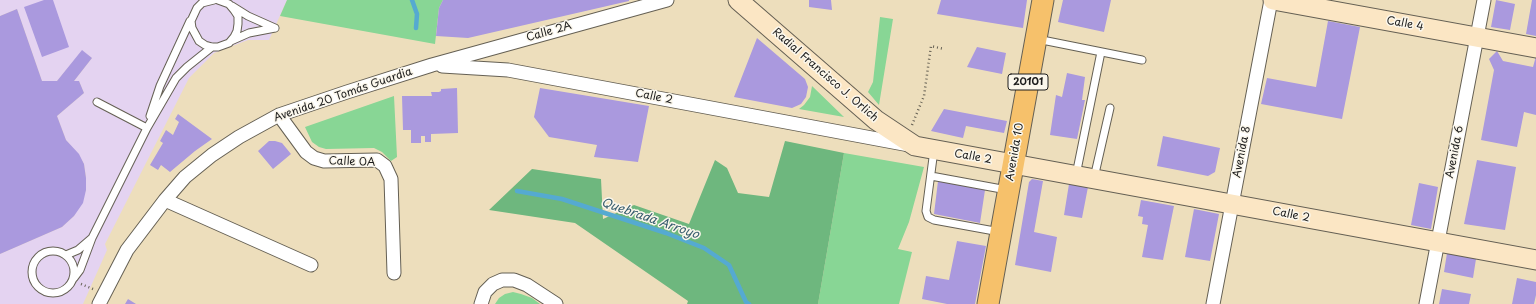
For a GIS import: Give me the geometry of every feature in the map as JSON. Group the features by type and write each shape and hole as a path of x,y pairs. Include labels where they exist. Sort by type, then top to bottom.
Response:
{"main road":[{"name":"Avenida 10","path":"988,304 1043,0"}],"street":[{"name":"Calle 2A","path":"432,65 667,0"},
{"name":"Radial Francisco J. Orlich","path":"738,0 876,120 910,143"},
{"name":"Calle 4","path":"1272,0 1536,48"},
{"name":"Avenida 8","path":"1213,304 1272,0"},
{"name":"Avenida 6","path":"1426,304 1484,0"},
{"path":"508,43 500,50 498,57 500,66 508,70"},
{"name":"Calle 2","path":"432,65 508,70 910,143 934,150 1536,260"},
{"name":"Avenida 20 Tomás Guardia","path":"101,299 127,250 165,200 185,177 212,155 239,137 279,115 432,65"},
{"name":"Calle 0A","path":"279,115 306,152 314,158 324,161 377,160 386,166 390,179 394,273"},
{"path":"165,200 311,265"},
{"path":"483,298 493,284 502,280 514,280 532,288 556,304"}],"lane":[{"path":"146,128 160,86 199,2 214,0"},
{"path":"193,14 191,21 194,35 199,41 212,47 218,47 229,43 249,33 275,28 248,16 229,4 218,0"},
{"path":"229,4 238,16 237,31 229,43"},
{"path":"1036,39 1142,60"},
{"path":"73,280 75,273 74,265 66,255 59,252 46,252 40,256 32,268 34,281 44,292 57,294 70,286 80,270 92,238 146,128 176,78 212,47"},
{"path":"1085,177 1101,52"},
{"path":"97,102 146,128"},
{"path":"1085,177 1110,108"},
{"path":"934,150 926,211 928,217 934,220 1001,232"},
{"path":"931,176 1009,190"},
{"path":"66,255 78,250 92,238"}],"path":[{"path":"910,143 924,96 931,46 944,49"},
{"path":"73,280 101,299"}],"shaded area":[{"path":"0,0 287,0 269,40 248,40 214,53 189,78 105,244 107,250 83,304 0,304 0,254 62,227 74,216 86,190 84,164 66,140 57,116 84,93 79,81 74,81 92,58 82,51 57,81 42,81 17,9 0,16"}],"green space":[{"path":"287,0 443,0 439,8 435,44 280,16"},
{"path":"880,17 893,19 879,105 868,92 873,82"},
{"path":"812,86 844,117 799,109 810,97"},
{"path":"394,96 397,157 391,161 382,152 374,148 326,149 319,147 312,142 305,127"},
{"path":"785,141 844,153 818,304 687,304 688,301 575,223 489,210 532,169 601,179 603,219 634,205 689,224 715,160 727,168 738,193 769,197"},
{"path":"844,153 924,167 909,222 898,249 912,252 899,304 818,304"},
{"path":"513,292 532,298 540,304 495,304 499,298 505,294"}],"building":[{"path":"44,0 53,0 69,47 42,57 24,7"},
{"path":"443,0 629,1 468,38 436,36 439,8"},
{"path":"809,0 831,0 832,10 809,7"},
{"path":"941,0 1027,0 1023,28 937,14"},
{"path":"1063,0 1111,0 1104,32 1058,22"},
{"path":"1496,0 1515,4 1510,30 1491,27"},
{"path":"1532,0 1536,0 1536,36 1526,34"},
{"path":"17,9 42,81 57,81 82,50 92,58 74,81 79,81 84,93 57,116 66,140 79,154 84,164 86,190 83,203 74,216 62,227 0,254 0,16"},
{"path":"1328,21 1360,27 1342,119 1261,104 1267,78 1316,87"},
{"path":"757,38 805,79 808,87 806,97 801,104 792,108 734,97"},
{"path":"977,47 1006,53 1002,74 967,67"},
{"path":"1497,51 1503,61 1533,67 1536,56 1536,115 1524,112 1517,147 1481,140 1494,70 1489,59"},
{"path":"1067,73 1085,77 1082,100 1085,100 1077,139 1050,135 1056,95 1062,97"},
{"path":"457,88 458,133 431,134 431,142 425,142 425,136 421,136 421,143 411,143 411,130 403,130 402,96 432,96 431,92 439,92 441,89"},
{"path":"540,88 649,106 638,162 594,157 597,145 549,137 534,117"},
{"path":"944,109 1007,121 1004,133 966,126 963,138 931,131"},
{"path":"178,114 212,139 170,172 161,165 158,170 150,165 163,143 160,141 166,130 173,135 179,122 175,119"},
{"path":"1163,136 1220,148 1215,172 1208,176 1157,166"},
{"path":"269,141 282,143 291,154 273,169 258,151"},
{"path":"1477,160 1516,167 1505,230 1464,224"},
{"path":"1032,179 1043,181 1034,232 1057,237 1051,272 1015,265 1029,182"},
{"path":"938,181 985,190 980,223 934,214"},
{"path":"1419,183 1438,187 1431,229 1411,225"},
{"path":"1069,184 1088,187 1082,218 1064,215"},
{"path":"1141,200 1174,206 1163,260 1142,257 1148,225 1142,224 1143,217 1138,216"},
{"path":"1194,209 1219,214 1210,261 1185,257"},
{"path":"957,241 986,246 975,304 947,304 922,299 926,276 949,280"},
{"path":"1447,253 1476,259 1473,278 1444,272"},
{"path":"1517,278 1536,282 1534,304 1512,304"},
{"path":"1442,289 1471,294 1469,304 1439,304"},
{"path":"128,299 136,304 125,304"}],"waterway":[{"name":"Quebrada Arroyo","path":"412,0 417,14 416,28"},
{"name":"Quebrada Arroyo","path":"517,191 562,199 666,233 704,248 729,265 746,302 749,304"}]}
